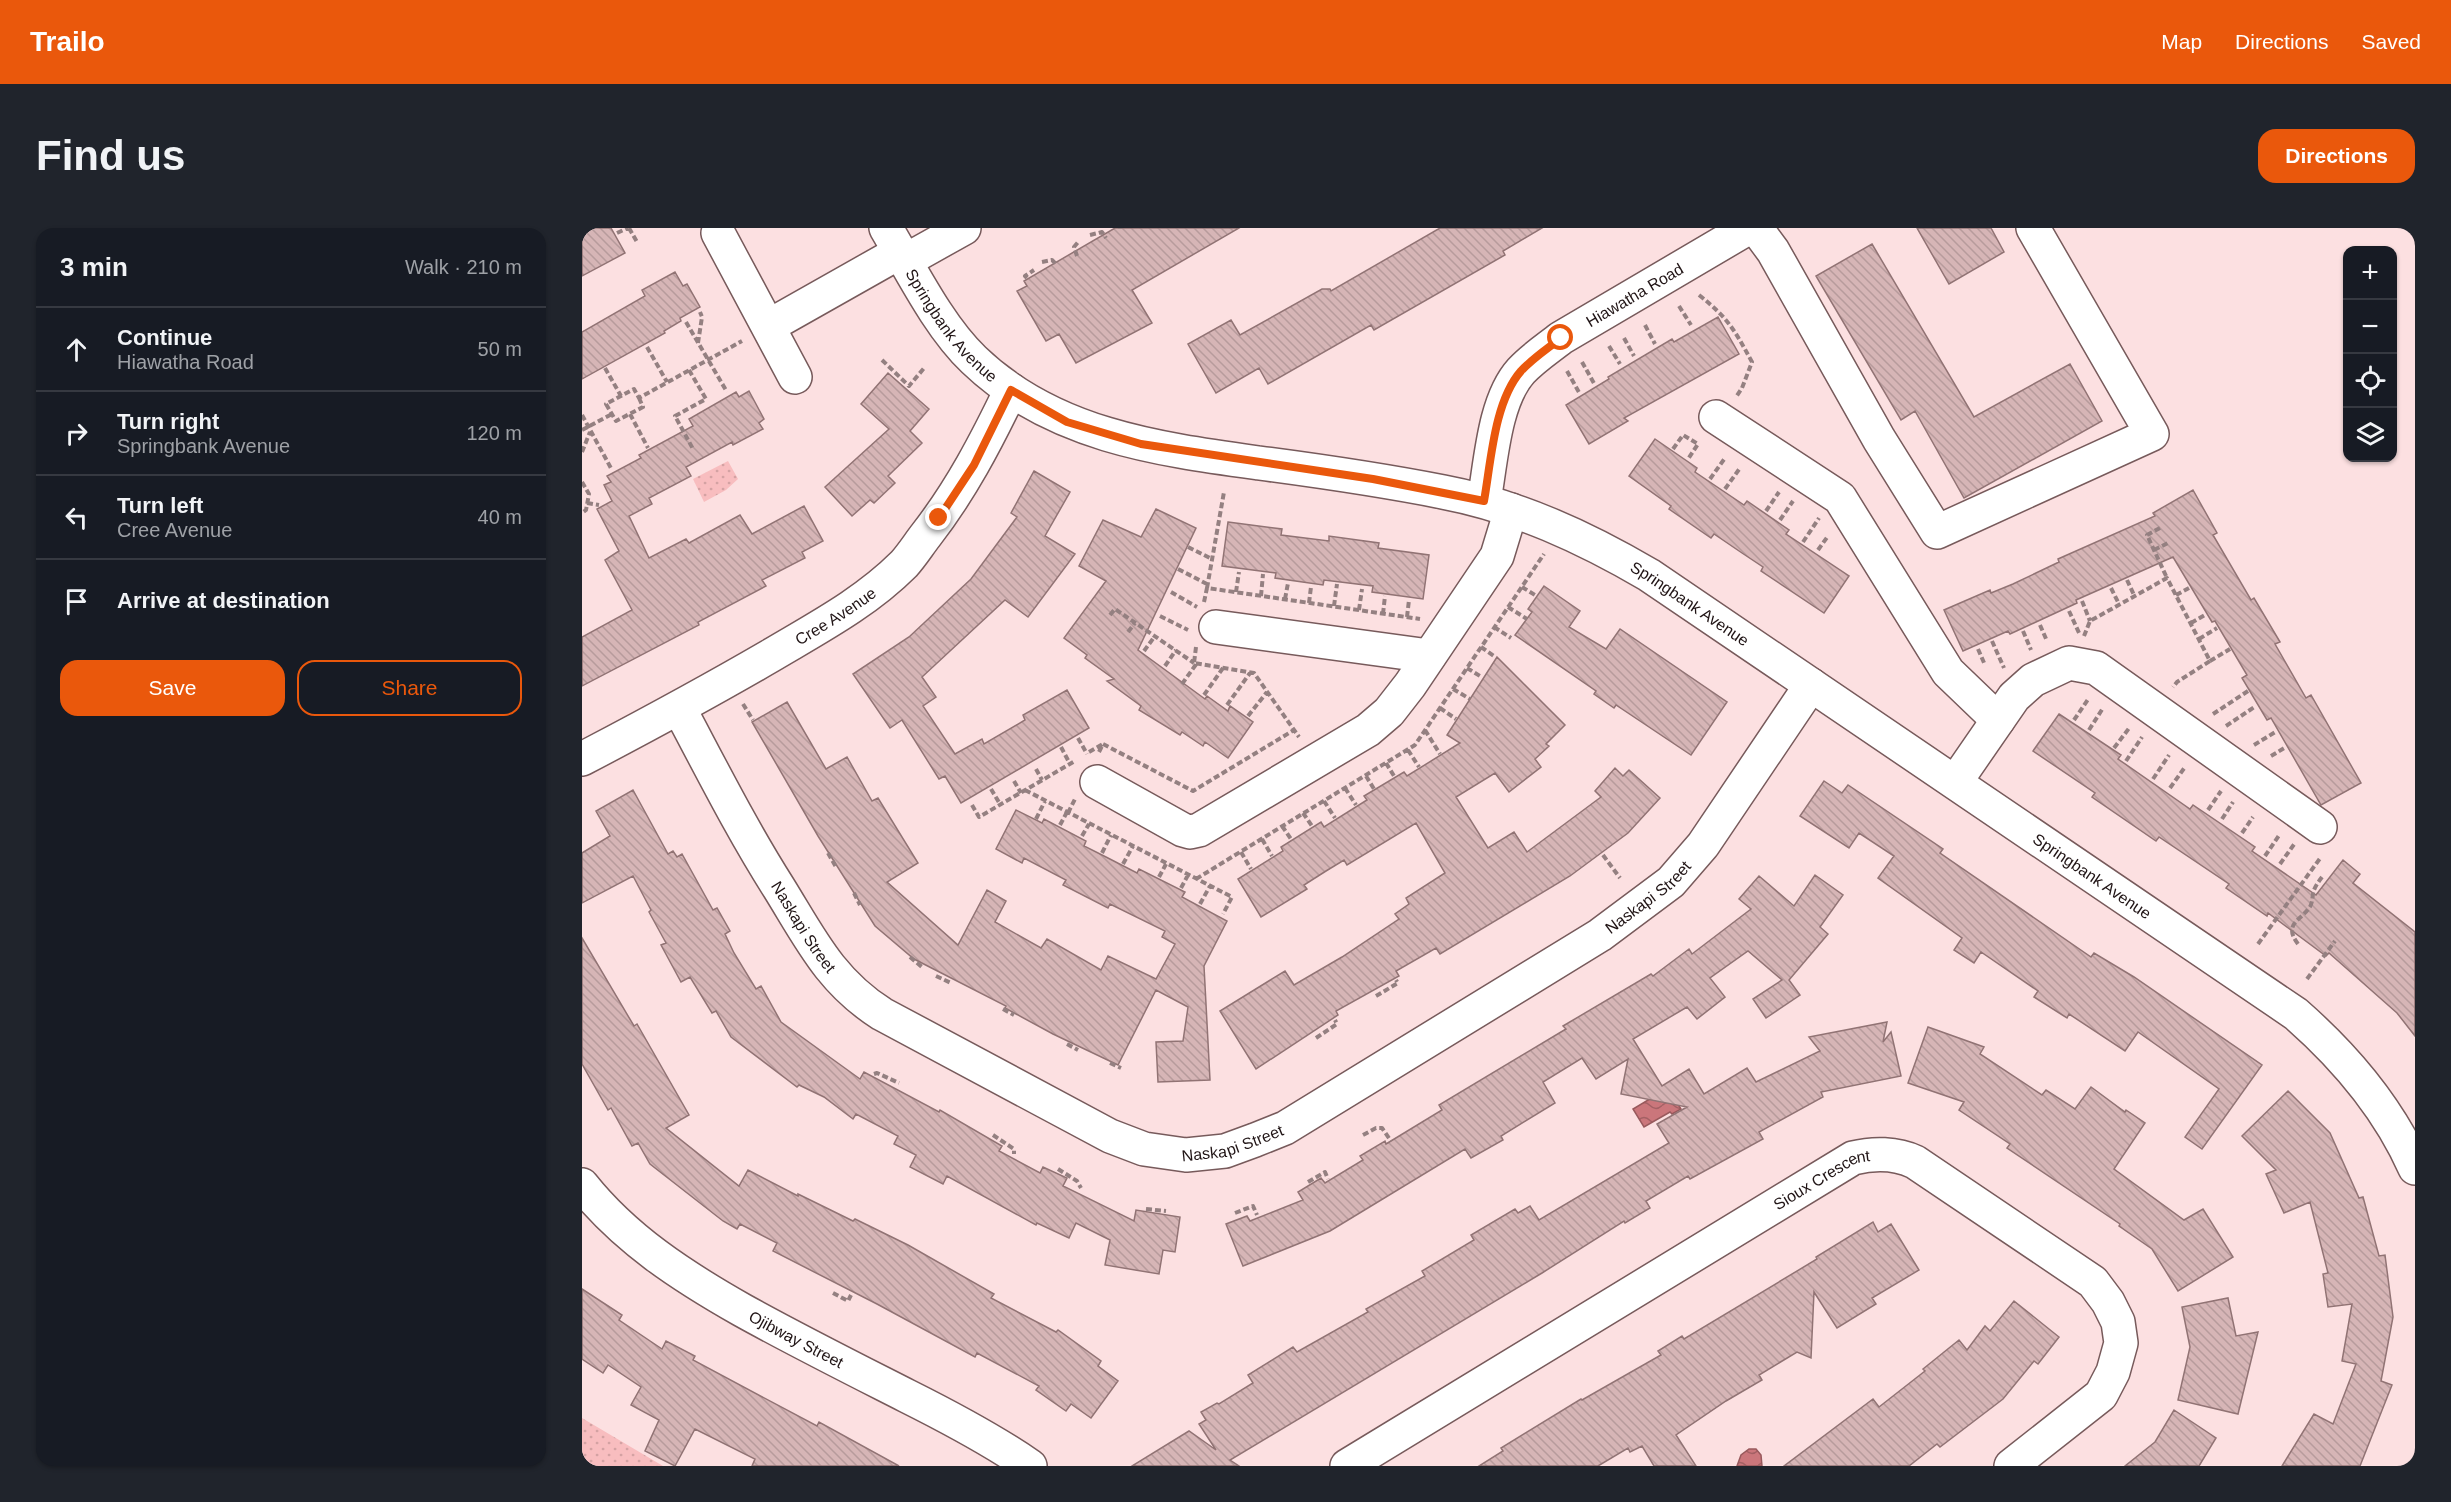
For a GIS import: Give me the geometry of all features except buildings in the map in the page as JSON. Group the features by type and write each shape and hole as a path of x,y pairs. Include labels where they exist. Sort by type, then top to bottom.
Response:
{"street":[{"path":"769,326 897,247 964,228"},
{"name":"Hiawatha Road","path":"1090,771 1183,830 1190,832 1199,830 1379,722 1410,685 1497,556 1501,412 1511,385 1545,349 1580,326 1748,228"},
{"path":"1756,228 1773,251 1879,439 1937,532 2152,434 2033,228"},
{"path":"718,233 795,377"},
{"name":"Springbank Avenue","path":"897,247 954,338 974,361 1011,390 1067,422 1141,444 1373,479 1497,506 1561,529 1608,551 1638,569 1956,781 2296,1014 2329,1044 2374,1096 2390,1120 2415,1168"},
{"name":"Cree Avenue","path":"582,759 679,708 846,612 875,591 906,562 959,490 1011,390"},
{"path":"1718,418 1840,498 1948,672 1998,720"},
{"path":"1203,623 1429,656"},
{"path":"1956,781 2014,697 2033,680 2069,663 2096,668 2320,827"},
{"name":"Naskapi Street","path":"679,708 750,841 807,937 832,971 851,990 882,1014 1110,1136 1144,1149 1185,1155 1225,1151 1285,1128 1600,935 1641,906 1671,882 1703,845 1811,686"},
{"name":"Sioux Crescent","path":"1347,1466 1853,1158 1875,1155 1894,1155 1915,1162 2092,1282 2108,1302 2118,1322 2121,1343 2118,1358 2101,1395 2011,1466"},
{"name":"Ojibway Street","path":"582,1185 624,1229 657,1258 692,1282 782,1332 972,1429 1029,1466"}],"path":[{"path":"617,233 629,228 637,242"},
{"path":"1090,235 1102,232 1106,238"},
{"path":"1077,255 1074,247 1079,241"},
{"path":"1042,262 1052,260 1057,265"},
{"path":"1027,278 1025,276 1034,270"},
{"path":"1699,295 1731,324 1752,362 1742,388 1718,418"},
{"path":"1679,306 1691,325"},
{"path":"698,343 702,317 700,312"},
{"path":"686,322 727,392"},
{"path":"1645,325 1655,344"},
{"path":"639,398 769,326"},
{"path":"1624,338 1634,356"},
{"path":"1609,346 1620,364"},
{"path":"647,347 667,382"},
{"path":"882,360 909,386 925,368"},
{"path":"1582,362 1595,385"},
{"path":"605,368 621,396"},
{"path":"689,370 705,399 675,416 693,449"},
{"path":"1566,371 1580,394"},
{"path":"634,389 639,398 643,407 616,421 606,404 634,389"},
{"path":"582,430 587,425 612,414"},
{"path":"630,414 648,447"},
{"path":"582,415 612,470"},
{"path":"582,452 587,425"},
{"path":"1673,449 1683,435 1698,444 1688,459"},
{"path":"582,482 589,494 586,510 582,513"},
{"path":"1178,569 1207,586 1224,492"},
{"path":"587,503 599,504"},
{"path":"2160,528 2147,535 2210,661"},
{"path":"2154,550 2168,543"},
{"path":"1188,547 1212,560"},
{"path":"1236,592 1239,572"},
{"path":"1261,596 1263,574"},
{"path":"2069,611 2083,638 2090,621 2167,578"},
{"path":"2127,580 2134,595"},
{"path":"1285,599 1288,583"},
{"path":"1334,606 1337,584"},
{"path":"1309,603 1311,587"},
{"path":"1522,587 1535,595"},
{"path":"2111,588 2119,604"},
{"path":"2176,595 2189,588"},
{"path":"1359,610 1362,589"},
{"path":"1171,592 1203,623"},
{"path":"1383,614 1385,596"},
{"path":"1407,617 1409,600"},
{"path":"2082,601 2090,621"},
{"path":"1508,607 1527,619"},
{"path":"1110,615 1115,609 1195,663 1182,684"},
{"path":"2191,623 2205,615"},
{"path":"1160,616 1203,623"},
{"path":"1128,632 1135,623"},
{"path":"1494,627 1511,638"},
{"path":"2199,639 2217,628"},
{"path":"1144,651 1155,636"},
{"path":"1481,647 1494,656"},
{"path":"2157,712 2177,682 2230,649"},
{"path":"1165,666 1176,650"},
{"path":"1203,695 1223,668"},
{"path":"1467,668 1480,676"},
{"path":"1227,705 1250,672"},
{"path":"1453,689 1470,699"},
{"path":"2186,732 2248,691"},
{"path":"1248,716 1267,692"},
{"path":"744,704 753,720"},
{"path":"1440,708 1455,719"},
{"path":"1103,744 1193,791 1294,730"},
{"path":"1425,730 1440,754"},
{"path":"1078,738 1090,771"},
{"path":"1090,771 1103,744"},
{"path":"1060,825 1103,744"},
{"path":"1061,747 1070,764 1090,771"},
{"path":"1408,750 1419,767"},
{"path":"1386,763 1394,776"},
{"path":"972,805 979,817 1070,764"},
{"path":"1036,769 1042,780"},
{"path":"1366,776 1374,789"},
{"path":"1014,781 1023,792 1045,801 1232,897 1223,914"},
{"path":"1345,788 1356,805"},
{"path":"991,789 1000,804"},
{"path":"1036,819 1045,801"},
{"path":"1324,801 1335,818"},
{"path":"1303,813 1311,826"},
{"path":"1082,836 1089,824"},
{"path":"1282,826 1291,840"},
{"path":"2258,944 2330,844 2320,827"},
{"path":"1102,853 1111,835"},
{"path":"1262,839 1272,856"},
{"path":"1123,864 1133,846"},
{"path":"1241,852 1251,869"},
{"path":"828,853 836,867"},
{"path":"1603,855 1620,878"},
{"path":"1159,877 1166,864"},
{"path":"1181,888 1188,875"},
{"path":"2298,944 2293,937 2295,920 2310,908 2314,888 2322,877"},
{"path":"1200,904 1210,886"},
{"path":"854,893 860,905"},
{"path":"2307,979 2335,940"},
{"path":"910,957 922,967"},
{"path":"936,976 951,984"},
{"path":"1376,996 1398,983 1396,980"},
{"path":"1003,1010 1014,1015"},
{"path":"1316,1038 1337,1024 1335,1020"},
{"path":"1067,1044 1078,1050"},
{"path":"1110,1063 1121,1068"},
{"path":"874,1074 877,1073 899,1083"},
{"path":"1364,1135 1376,1128 1382,1128 1391,1141"},
{"path":"993,1136 1014,1149 1014,1154"},
{"path":"1058,1169 1077,1181 1081,1188"},
{"path":"1308,1182 1325,1172 1328,1179"},
{"path":"1235,1213 1253,1206 1257,1215"},
{"path":"1146,1209 1166,1211"},
{"path":"833,1293 848,1301 851,1295"}],"shaded area":[{"path":"728,461 738,479 726,490 704,502 693,479"},
{"path":"582,1418 663,1466 582,1466"}],"water":[{"path":"1668,1088 1681,1109 1672,1114 1670,1112 1644,1127 1633,1109"},
{"path":"1749,1449 1756,1449 1761,1455 1762,1466 1737,1466 1741,1455"}],"route":[{"path":"939,518 974,465 1011,390 1067,422 1103,435 1141,444 1373,479 1484,501 1501,412 1511,385 1533,360 1561,338"}]}
